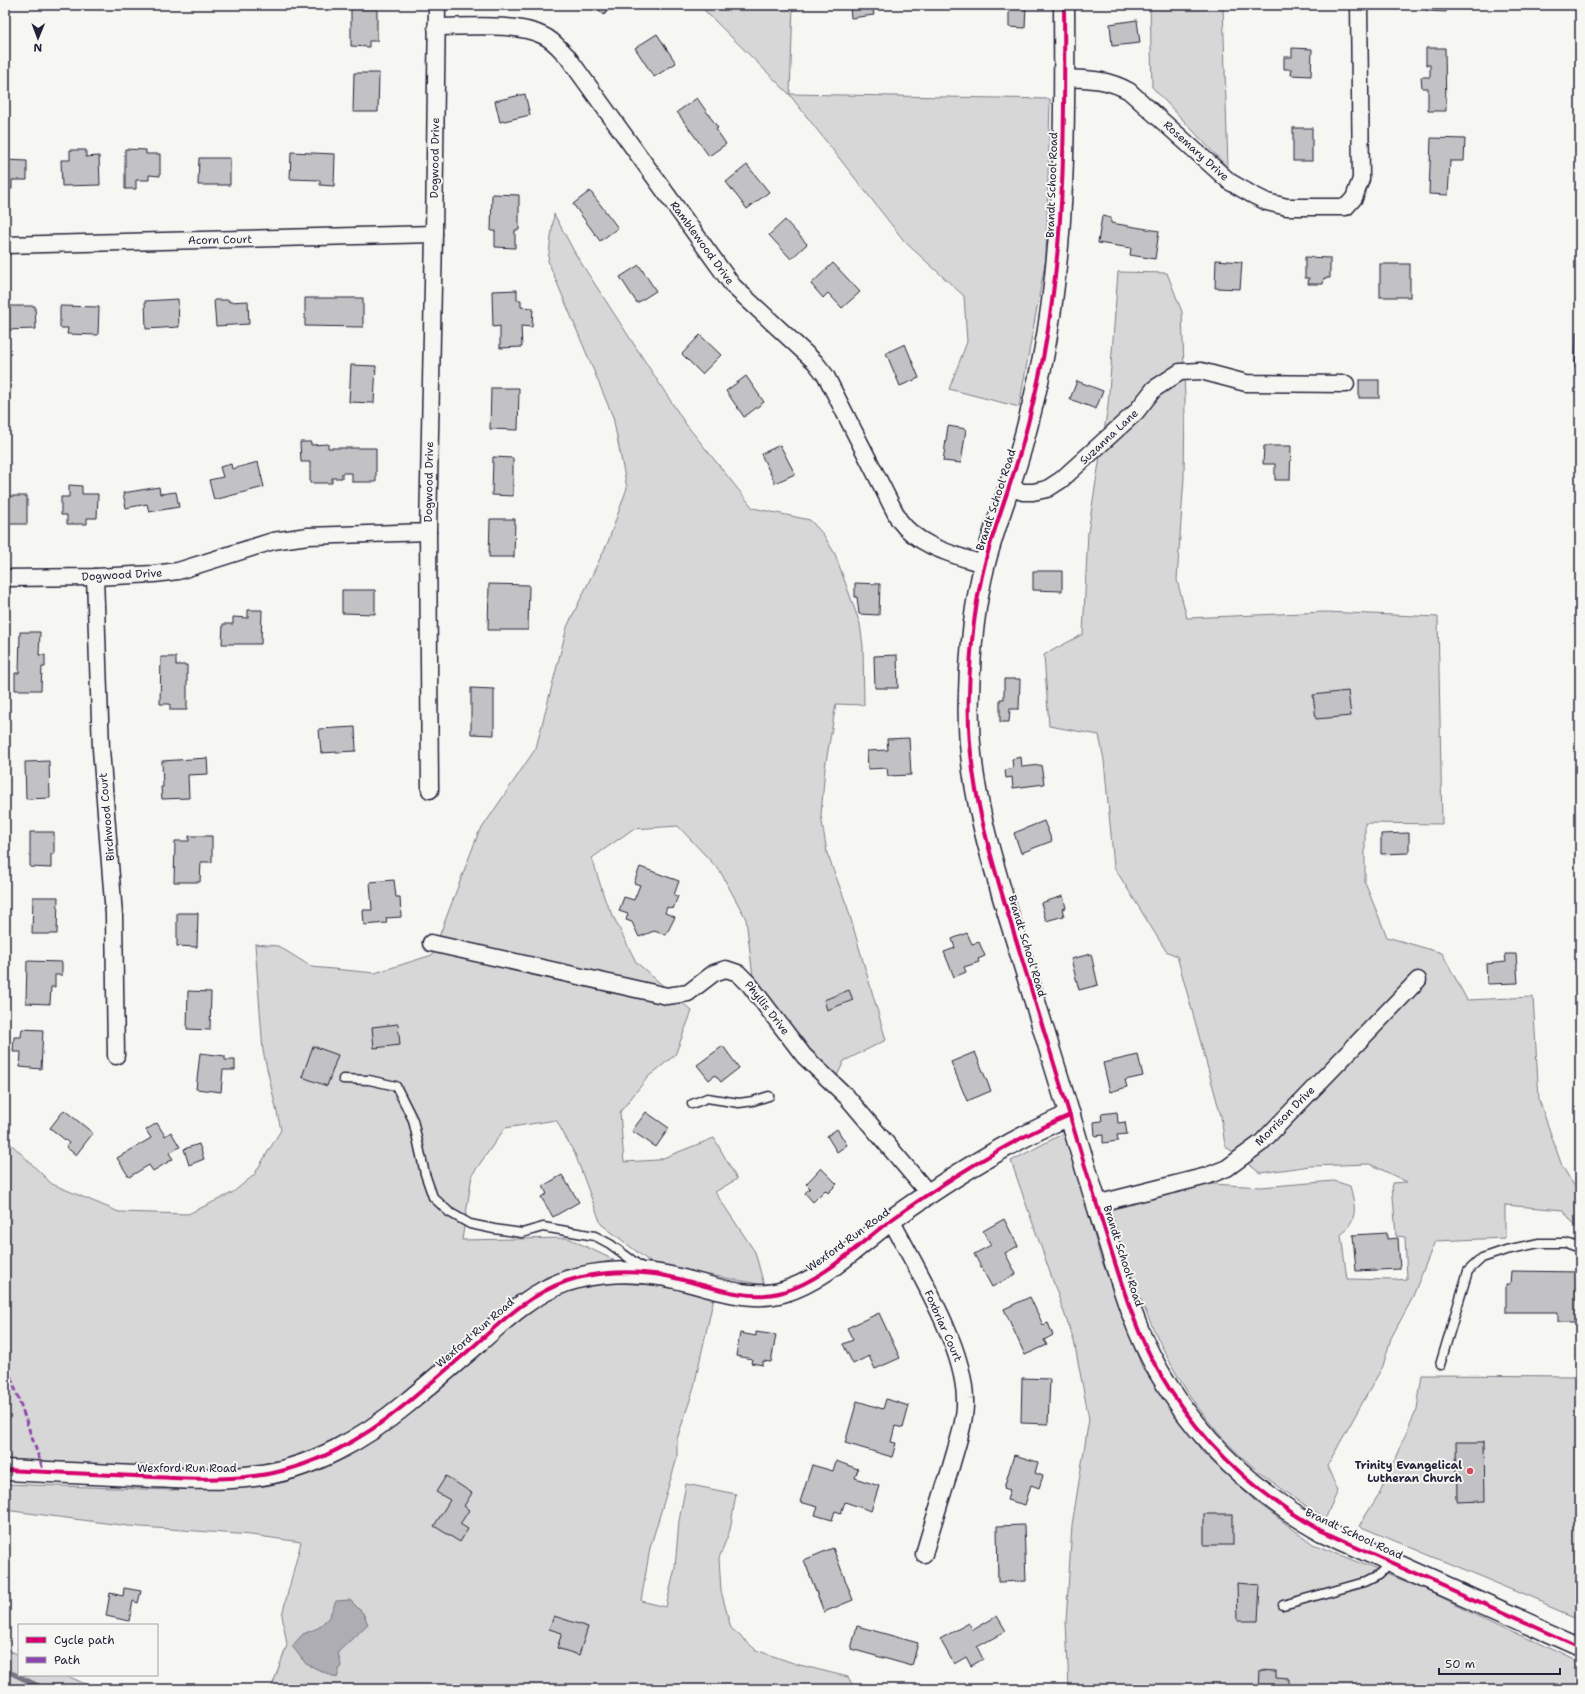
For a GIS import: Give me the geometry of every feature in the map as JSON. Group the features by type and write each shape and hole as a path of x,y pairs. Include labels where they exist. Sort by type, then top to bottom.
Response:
{"street":[{"name":"Dogwood Drive","path":"5,578 95,577 154,574 178,571 273,541 308,536 428,532 434,234 436,5"},
{"name":"Brandt School Road","path":"1064,5 1065,78 1059,234 1052,300 1032,405 1022,448 984,565 973,632 968,698 974,778 1000,886 1126,1301 1156,1368 1194,1425 1224,1457 1256,1487 1293,1515 1322,1531 1580,1647"},
{"name":"Rosemary Drive","path":"1065,78 1092,79 1114,83 1129,91 1230,182 1267,202 1287,207 1346,207 1354,198 1361,179 1359,5"},
{"name":"Ramblewood Drive","path":"436,26 519,28 545,36 567,56 728,280 815,362 826,376 899,520 908,532 923,542 984,565"},
{"name":"Acorn Court","path":"5,245 434,234"},
{"name":"Suzanna Lane","path":"1009,487 1022,492 1047,490 1061,480 1136,412 1154,389 1180,372 1201,372 1246,383 1346,384"},
{"path":"428,532 430,790"},
{"name":"Birchwood Court","path":"95,577 101,749 114,915 116,1056"},
{"name":"Phyllis Drive","path":"431,943 667,996 688,993 714,973 726,969 738,973 749,984 804,1056 847,1097 929,1194"},
{"name":"Morrison Drive","path":"1096,1204 1207,1176 1227,1168 1261,1143 1418,980"},
{"name":"Wexford Run Road","path":"5,1470 185,1479 256,1476 287,1469 328,1453 376,1426 409,1401 518,1307 540,1294 566,1282 590,1276 614,1273 651,1274 756,1295 771,1295 785,1291 819,1274 891,1220 929,1194 1017,1140 1070,1115"},
{"name":"Foxbriar Court","path":"891,1220 937,1310 957,1356 964,1385 965,1399 961,1431 924,1554"}],"lane":[{"path":"343,1080 369,1080 396,1086 413,1120 433,1197 449,1212 470,1224 494,1229 522,1233 543,1227 595,1236 610,1244 651,1274"},
{"path":"692,1104 707,1098 739,1103 753,1102 769,1096"},
{"path":"1440,1365 1468,1271 1482,1258 1506,1250 1539,1243 1566,1243 1580,1248"},
{"path":"1283,1605 1365,1582 1379,1575 1392,1563"}],"shaded area":[{"path":"699,5 793,5 790,94 1050,99 1046,258 1019,407 949,389 967,342 964,296 905,242 789,94"},
{"path":"1150,5 1223,5 1228,168 1152,87"},
{"path":"554,214 576,255 685,423 753,508 810,520 823,534 835,554 860,624 863,646 864,705 836,704 825,768 821,815 827,853 847,906 886,1040 844,1061 836,1078 793,1035 753,977 746,919 720,871 678,826 633,829 592,858 605,900 636,962 692,1011 675,1055 648,1077 620,1112 624,1162 658,1160 714,1138 737,1179 715,1192 755,1252 764,1285 654,1265 601,1224 575,1154 556,1120 505,1128 472,1175 462,1240 568,1238 614,1260 546,1277 479,1329 389,1408 323,1447 275,1467 177,1471 5,1464 5,1138 52,1184 119,1212 188,1214 232,1193 254,1175 281,1130 263,1051 255,944 278,946 312,967 375,973 432,955 478,834 536,748 567,627 608,542 627,488 613,417 548,261"},
{"path":"1118,272 1167,273 1182,312 1185,398 1184,477 1177,580 1187,618 1325,612 1438,617 1442,824 1365,823 1365,883 1387,937 1442,953 1467,1000 1533,997 1539,1100 1562,1166 1580,1195 1580,1232 1563,1210 1505,1205 1505,1238 1435,1241 1411,1301 1391,1338 1383,1366 1327,1466 1338,1491 1325,1518 1283,1490 1244,1459 1219,1434 1197,1406 1178,1376 1146,1312 1120,1245 1109,1211 1120,1205 1196,1183 1261,1187 1334,1181 1350,1186 1354,1201 1353,1218 1347,1229 1341,1235 1347,1279 1407,1279 1405,1237 1396,1236 1392,1183 1407,1182 1370,1164 1310,1166 1260,1173 1225,1146 1221,1116 1177,956 1166,951 1114,867 1104,760 1099,735 1049,726 1044,655 1083,634 1088,532 1108,406"},
{"path":"1066,1132 1100,1256 1142,1367 1204,1454 1254,1500 1313,1544 1424,1589 1580,1664 1580,1689 1069,1689 1066,1622 1072,1525 1089,1419 1074,1341 1011,1161"},
{"path":"593,1282 656,1285 714,1297 693,1391 677,1439 677,1458 650,1548 641,1601 666,1607 675,1568 679,1521 686,1484 736,1494 730,1530 719,1558 721,1591 731,1628 756,1650 796,1664 848,1677 855,1689 271,1689 287,1645 282,1615 301,1542 251,1535 128,1526 5,1510 5,1484 171,1490 263,1486 285,1482 319,1470 388,1431 435,1394 499,1335 543,1300"},
{"path":"1422,1375 1580,1376 1580,1618 1359,1526 1379,1494 1417,1409"},
{"path":"350,1600 363,1613 368,1624 338,1652 341,1665 337,1678 306,1664 292,1646 303,1634 318,1628 329,1617 336,1601"},
{"path":"5,1648 18,1654 18,1676 67,1676 97,1689 5,1689"}],"building":[{"path":"594,5 613,5 604,15"},
{"path":"850,5 872,5 874,15 851,18"},
{"path":"1009,5 1026,5 1025,28 1009,27"},
{"path":"1428,5 1447,5 1446,12 1427,11"},
{"path":"351,6 377,7 377,41 369,41 369,47 351,46"},
{"path":"1137,20 1140,43 1112,46 1110,24"},
{"path":"657,34 676,63 654,77 635,48"},
{"path":"1292,48 1312,49 1311,76 1291,75 1292,69 1284,69 1284,57 1292,57"},
{"path":"1426,48 1445,48 1446,111 1428,111 1428,88 1422,88 1421,77 1430,77 1430,65 1426,65"},
{"path":"354,73 379,73 378,112 353,112"},
{"path":"525,94 530,115 500,122 495,101"},
{"path":"697,98 718,128 716,129 726,144 709,156 677,112"},
{"path":"1293,128 1312,128 1312,161 1293,161"},
{"path":"1431,138 1465,139 1464,161 1450,161 1448,195 1429,194"},
{"path":"125,149 146,150 146,154 160,154 160,176 149,175 149,180 136,180 136,189 125,189"},
{"path":"70,150 86,150 86,157 99,156 100,185 62,186 61,160 70,160"},
{"path":"291,152 335,154 334,186 320,185 320,180 290,179"},
{"path":"199,158 230,158 230,185 198,185"},
{"path":"5,160 27,161 27,180 12,180 12,189 5,189"},
{"path":"747,165 769,192 747,209 726,182"},
{"path":"590,191 618,228 600,241 573,204"},
{"path":"492,194 519,195 519,230 515,230 515,248 495,247 495,231 491,231"},
{"path":"1102,216 1111,218 1111,223 1159,231 1155,259 1130,255 1131,248 1098,243"},
{"path":"785,220 807,244 791,259 769,235"},
{"path":"1305,257 1330,258 1330,278 1324,278 1323,284 1308,284 1309,278 1305,278"},
{"path":"1216,260 1242,262 1240,289 1215,288"},
{"path":"833,263 860,292 842,308 828,293 823,298 811,284"},
{"path":"1380,264 1410,264 1410,297 1380,297"},
{"path":"639,265 656,291 637,303 620,277"},
{"path":"517,290 517,300 521,300 521,307 533,308 532,327 521,326 522,347 500,348 500,326 493,327 492,291"},
{"path":"305,298 363,298 363,327 305,326"},
{"path":"178,299 179,327 146,329 145,301"},
{"path":"214,300 229,300 229,302 248,301 249,324 216,326"},
{"path":"5,306 35,306 36,329 5,330"},
{"path":"60,306 99,307 98,335 67,334 68,328 60,328"},
{"path":"1576,332 1580,332 1580,367 1575,367"},
{"path":"700,335 721,355 702,374 682,354"},
{"path":"905,344 919,378 900,386 886,353"},
{"path":"351,365 376,366 374,403 349,402"},
{"path":"746,376 764,402 744,417 726,391"},
{"path":"1359,380 1379,380 1379,398 1359,398"},
{"path":"1077,381 1103,391 1096,409 1070,399"},
{"path":"491,388 519,388 518,430 490,429"},
{"path":"948,426 966,429 961,463 943,461"},
{"path":"300,442 311,442 311,445 328,444 328,448 376,448 376,482 352,482 352,473 342,473 342,478 332,478 332,483 310,483 310,462 301,462"},
{"path":"780,445 795,474 775,483 761,454"},
{"path":"1264,446 1291,446 1290,480 1275,480 1275,464 1263,464"},
{"path":"493,457 513,458 513,496 492,495"},
{"path":"258,462 264,487 214,500 209,480 223,477 220,467 231,464 232,469"},
{"path":"69,485 82,486 82,494 98,494 97,518 87,518 87,524 67,524 67,515 61,515 61,497 69,497"},
{"path":"159,487 160,494 176,492 179,507 149,512 147,504 126,508 123,493"},
{"path":"5,496 27,496 27,524 5,524"},
{"path":"490,519 515,519 514,557 489,557"},
{"path":"1033,571 1062,571 1062,591 1033,590"},
{"path":"855,583 880,584 879,615 859,614 857,597 855,597"},
{"path":"489,584 529,585 528,630 488,630"},
{"path":"342,590 375,590 375,614 342,613"},
{"path":"248,610 262,610 261,644 222,644 223,624 233,624 233,617 248,618"},
{"path":"20,632 40,632 39,655 45,655 45,667 42,667 41,690 15,690 15,673 19,673"},
{"path":"897,655 898,688 875,688 874,656"},
{"path":"161,657 176,657 176,665 187,665 187,710 170,710 170,704 160,704"},
{"path":"1004,679 1020,679 1019,709 1010,709 1009,722 1000,722 1000,699 1004,699"},
{"path":"471,688 494,689 494,735 471,734"},
{"path":"1348,691 1351,716 1316,719 1313,695"},
{"path":"355,727 356,751 321,753 319,729"},
{"path":"909,738 911,775 888,776 887,768 868,769 867,751 888,750 887,739"},
{"path":"1021,757 1022,767 1041,765 1044,784 1013,788 1012,777 1006,778 1005,770 1013,768 1012,759"},
{"path":"207,758 208,774 188,775 189,798 162,799 162,761"},
{"path":"49,761 50,798 26,799 25,762"},
{"path":"1044,821 1052,841 1021,853 1014,833"},
{"path":"30,832 54,832 54,854 51,854 51,868 30,867"},
{"path":"1409,833 1409,853 1381,854 1381,834"},
{"path":"189,836 212,836 212,862 201,862 200,882 174,882 175,841 189,841"},
{"path":"640,867 679,881 674,895 678,896 673,909 667,907 665,913 675,917 666,935 654,931 639,937 632,922 626,920 628,914 619,911 624,897 634,900 640,885 634,883"},
{"path":"394,880 396,897 400,897 401,917 386,918 387,923 364,925 363,910 372,910 370,882"},
{"path":"1063,896 1066,908 1062,909 1064,916 1046,921 1041,903"},
{"path":"33,897 58,897 57,934 32,934"},
{"path":"177,913 198,913 197,947 177,946"},
{"path":"967,933 972,944 979,942 985,956 978,959 979,962 964,967 966,972 954,977 944,952 955,948 952,939"},
{"path":"1091,954 1098,985 1079,990 1071,959"},
{"path":"1505,954 1516,954 1518,983 1487,984 1486,964 1506,962"},
{"path":"27,961 62,962 62,975 55,975 55,987 51,987 50,1004 26,1003"},
{"path":"849,990 853,1000 827,1010 824,1000"},
{"path":"188,991 211,992 210,1030 187,1029"},
{"path":"398,1024 400,1045 374,1048 372,1027"},
{"path":"22,1029 43,1030 41,1069 20,1067 21,1052 13,1052 14,1037 21,1037"},
{"path":"313,1046 338,1055 327,1086 302,1077"},
{"path":"723,1046 739,1068 721,1082 715,1075 709,1080 697,1065"},
{"path":"975,1052 991,1091 967,1101 951,1062"},
{"path":"200,1053 225,1056 225,1060 235,1060 235,1070 223,1070 221,1092 196,1089"},
{"path":"1138,1055 1143,1076 1125,1080 1127,1087 1110,1092 1103,1063"},
{"path":"64,1110 93,1133 76,1155 66,1147 69,1143 50,1128"},
{"path":"646,1112 669,1128 656,1147 632,1131"},
{"path":"1117,1112 1118,1123 1125,1122 1127,1134 1117,1135 1118,1141 1103,1143 1103,1135 1095,1136 1094,1122 1102,1121 1101,1114"},
{"path":"157,1123 165,1136 171,1132 180,1147 169,1153 173,1159 153,1171 149,1165 129,1177 117,1158 151,1138 146,1130"},
{"path":"837,1129 847,1145 837,1152 827,1136"},
{"path":"199,1144 204,1159 189,1165 184,1149"},
{"path":"821,1168 837,1184 828,1193 825,1190 813,1202 805,1193 810,1188 806,1184"},
{"path":"562,1175 579,1202 553,1217 541,1197 547,1194 543,1186"},
{"path":"1004,1219 1018,1246 1005,1253 1016,1274 992,1287 974,1254 991,1245 983,1231"},
{"path":"1387,1233 1387,1239 1398,1238 1400,1269 1356,1271 1353,1235"},
{"path":"1511,1271 1580,1272 1580,1322 1558,1322 1558,1312 1506,1312 1506,1284 1510,1284"},
{"path":"1030,1297 1043,1325 1048,1323 1053,1335 1044,1340 1047,1345 1025,1355 1004,1309"},
{"path":"879,1313 900,1358 875,1369 869,1356 853,1364 843,1344 853,1340 847,1328"},
{"path":"756,1332 776,1335 771,1362 763,1361 763,1365 751,1363 752,1359 736,1356 740,1333 756,1336"},
{"path":"1022,1378 1050,1379 1048,1424 1021,1423"},
{"path":"886,1399 909,1406 903,1428 895,1426 891,1442 896,1443 892,1457 845,1443 857,1401 883,1409"},
{"name":"Trinity Evangelical Lutheran Church","path":"1456,1442 1484,1442 1485,1500 1457,1501"},
{"path":"1014,1455 1038,1462 1035,1473 1043,1476 1039,1488 1031,1485 1025,1505 1007,1500 1010,1490 1004,1488"},
{"path":"836,1461 858,1469 855,1478 879,1486 871,1511 845,1502 841,1513 835,1511 832,1520 815,1515 818,1507 800,1502 812,1465 833,1471"},
{"path":"446,1476 472,1493 464,1506 469,1510 460,1524 468,1529 460,1542 434,1526 450,1500 436,1492"},
{"path":"1204,1514 1233,1514 1233,1545 1204,1545"},
{"path":"1024,1525 1026,1581 998,1582 997,1526"},
{"path":"833,1548 853,1600 824,1612 804,1560"},
{"path":"1237,1583 1260,1585 1258,1621 1238,1621"},
{"path":"124,1588 141,1591 138,1603 133,1601 129,1621 106,1616 110,1593 123,1596"},
{"path":"554,1616 588,1627 579,1655 557,1648 562,1633 549,1629"},
{"path":"997,1616 1006,1631 977,1647 983,1659 971,1666 966,1657 954,1664 940,1639 969,1623 973,1630"},
{"path":"857,1626 918,1643 912,1666 851,1649"},
{"path":"1260,1671 1276,1672 1276,1678 1290,1679 1289,1689 1259,1689"}],"waterway":[{"path":"5,1670 45,1689"}],"marked path":[{"path":"5,1360 44,1472"}],"cycle path":[{"path":"1064,5 1064,137 1060,226 1056,271 1043,358 1025,435 1018,461 989,548 981,579 975,612 972,645 969,726 971,758 976,789 982,820 998,882 1116,1266 1144,1343 1174,1397 1210,1442 1251,1482 1273,1500 1322,1531 1580,1647"},
{"path":"5,1470 210,1479 254,1476 275,1473 296,1467 355,1440 391,1416 518,1308 554,1286 591,1275 629,1272 666,1276 739,1294 769,1295 783,1292 826,1271 891,1220 955,1176 1023,1137 1070,1115"}],"place":[{"name":"Trinity Evangelical Lutheran Church","path":"1470,1471"}]}
